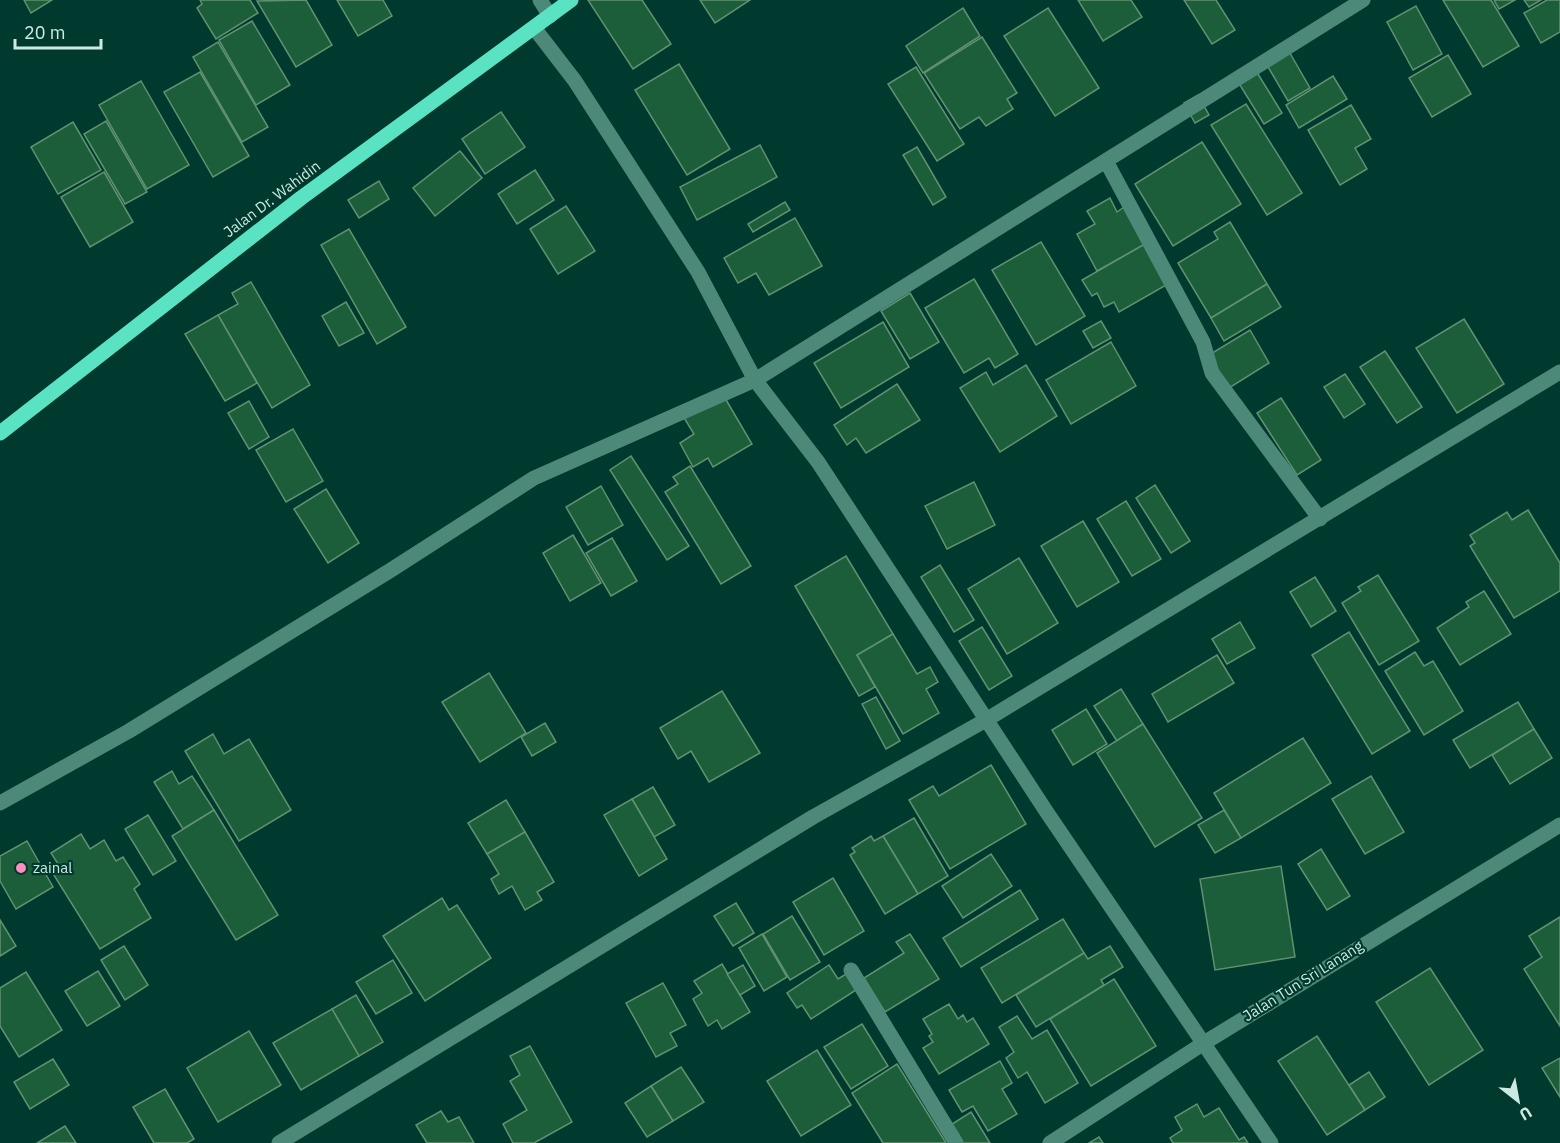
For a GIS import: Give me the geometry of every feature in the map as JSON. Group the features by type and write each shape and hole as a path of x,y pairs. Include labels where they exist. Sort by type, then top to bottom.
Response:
{"main road":[{"name":"Jalan Dr. Wahidin","path":"0,433 301,198 535,29 571,0"}],"street":[{"path":"540,0 550,16"},
{"path":"0,803 129,731 391,570 534,478 755,380 1363,0"},
{"path":"535,29 575,81 698,272 755,380 818,462 986,720 1271,1143"},
{"path":"1106,161 1203,342 1212,373 1320,519"},
{"path":"279,1143 813,817 986,720 1560,372"},
{"name":"Jalan Tun Sri Lanang","path":"1050,1143 1204,1042 1560,825"},
{"path":"851,970 956,1143"}],"building":[{"path":"24,0 52,0 31,13"},
{"path":"200,0 250,0 258,13 216,39 197,8 202,4"},
{"path":"306,0 332,45 296,67 257,1"},
{"path":"337,0 383,0 392,16 358,36"},
{"path":"588,0 642,0 671,44 633,69"},
{"path":"700,0 750,0 715,23"},
{"path":"1078,0 1131,0 1142,17 1103,41"},
{"path":"1184,0 1216,0 1235,30 1212,44"},
{"path":"1443,0 1491,0 1519,46 1483,67"},
{"path":"1494,0 1515,0 1499,9"},
{"path":"1524,0 1541,0 1529,7"},
{"path":"1547,0 1560,0 1560,32 1541,43 1524,13"},
{"path":"1416,6 1442,54 1413,70 1387,22"},
{"path":"963,8 980,36 923,73 906,46"},
{"path":"1048,8 1099,88 1055,116 1004,36"},
{"path":"252,21 290,85 256,105 219,40"},
{"path":"982,37 1017,93 1007,99 1013,109 986,126 979,117 960,129 924,73"},
{"path":"218,42 268,127 242,142 193,57"},
{"path":"1287,48 1310,88 1288,101 1264,60"},
{"path":"1448,55 1471,94 1432,117 1409,78"},
{"path":"679,64 730,149 687,175 635,90"},
{"path":"1253,66 1282,113 1264,124 1235,77"},
{"path":"916,67 964,144 937,161 888,84"},
{"path":"200,72 249,156 213,177 164,92"},
{"path":"1333,76 1347,99 1299,128 1286,105"},
{"path":"141,81 189,165 147,189 99,105"},
{"path":"1198,95 1209,115 1195,123 1184,103"},
{"path":"1246,104 1302,193 1267,215 1211,125"},
{"path":"1351,105 1371,139 1355,148 1367,169 1340,185 1308,130"},
{"path":"501,112 525,147 485,174 462,139"},
{"path":"106,121 147,192 125,204 84,134"},
{"path":"73,122 101,170 58,194 31,147"},
{"path":"1202,142 1241,204 1173,246 1135,184"},
{"path":"760,145 777,177 697,220 680,187"},
{"path":"917,147 946,197 933,205 903,155"},
{"path":"460,151 482,178 435,216 413,188"},
{"path":"535,170 554,200 517,224 498,194"},
{"path":"104,172 133,222 90,247 61,197"},
{"path":"379,181 389,199 359,218 348,200"},
{"path":"1110,198 1117,212 1124,207 1145,244 1097,271 1077,234 1095,224 1087,211"},
{"path":"785,202 790,210 753,232 748,224"},
{"path":"566,206 595,251 558,274 530,229"},
{"path":"795,218 822,266 769,295 756,273 738,283 724,258"},
{"path":"1230,222 1267,284 1211,318 1178,263 1218,239 1214,232"},
{"path":"349,229 406,327 377,344 321,245"},
{"path":"1041,242 1085,316 1036,345 992,270"},
{"path":"1145,244 1168,284 1119,312 1114,302 1104,307 1097,293 1092,296 1082,280"},
{"path":"974,279 1018,354 995,368 989,358 964,373 925,308"},
{"path":"251,282 310,385 272,408 218,315 238,304 232,293"},
{"path":"1267,284 1281,307 1224,341 1211,318"},
{"path":"910,293 939,342 910,359 881,311"},
{"path":"346,302 364,333 339,346 322,316"},
{"path":"218,315 257,383 225,401 185,334"},
{"path":"1464,319 1504,384 1457,413 1416,348"},
{"path":"1101,321 1111,338 1093,348 1083,331"},
{"path":"883,322 909,367 841,408 814,363"},
{"path":"1250,330 1269,363 1229,388 1209,355"},
{"path":"1111,342 1136,386 1071,424 1046,380"},
{"path":"1385,351 1422,407 1397,423 1360,367"},
{"path":"1026,365 1057,416 1000,452 960,388 986,372 993,385"},
{"path":"1345,374 1365,404 1344,418 1324,387"},
{"path":"897,384 920,420 866,453 856,438 847,445 834,425"},
{"path":"722,393 752,444 713,467 708,458 693,467 680,443 694,434 683,416"},
{"path":"1281,398 1321,460 1297,475 1257,413"},
{"path":"249,401 269,437 249,449 228,413"},
{"path":"293,429 323,481 286,502 256,450"},
{"path":"631,456 689,546 667,560 610,470"},
{"path":"690,466 751,566 721,584 665,492 678,484 673,477"},
{"path":"974,482 995,525 947,549 925,506"},
{"path":"1155,485 1190,541 1171,553 1136,498"},
{"path":"601,486 623,525 588,545 566,507"},
{"path":"326,489 359,543 328,563 294,509"},
{"path":"1126,501 1161,559 1132,576 1097,519"},
{"path":"1528,510 1560,563 1560,591 1514,618 1470,546 1475,543 1470,535 1507,512 1512,520"},
{"path":"1083,521 1119,582 1077,607 1041,546"},
{"path":"573,535 601,583 570,601 543,553"},
{"path":"612,538 637,581 611,596 586,553"},
{"path":"846,556 893,634 857,655 875,687 859,696 795,586"},
{"path":"1019,558 1058,623 1007,654 968,589"},
{"path":"940,565 974,620 954,632 921,577"},
{"path":"1378,575 1419,641 1379,665 1342,603 1361,591 1358,587"},
{"path":"1315,577 1336,611 1311,627 1290,592"},
{"path":"1484,591 1511,634 1460,665 1437,628 1469,607 1466,602"},
{"path":"1240,622 1255,648 1227,664 1212,639"},
{"path":"982,627 1012,676 989,690 959,641"},
{"path":"1349,632 1410,731 1372,754 1312,655"},
{"path":"893,634 917,674 930,667 938,682 926,689 939,713 903,734 857,655"},
{"path":"1415,652 1424,666 1433,661 1463,711 1424,735 1385,671"},
{"path":"1217,655 1234,683 1168,722 1152,694"},
{"path":"489,673 526,733 480,762 442,702"},
{"path":"1121,689 1143,724 1117,741 1094,706"},
{"path":"722,691 760,753 709,782 691,751 678,759 660,728"},
{"path":"876,697 900,741 886,749 862,704"},
{"path":"1518,702 1534,729 1470,768 1453,740"},
{"path":"1086,709 1107,744 1073,765 1052,730"},
{"path":"545,723 556,742 532,756 521,737"},
{"path":"1143,724 1202,818 1155,847 1097,753"},
{"path":"1534,729 1552,758 1510,784 1492,755"},
{"path":"213,734 224,754 249,739 291,810 239,841 185,751"},
{"path":"1303,738 1331,783 1241,838 1214,793"},
{"path":"991,765 1026,824 950,869 909,800 933,786 939,796"},
{"path":"172,771 179,784 192,776 214,810 183,829 154,782"},
{"path":"1371,776 1404,832 1365,854 1332,799"},
{"path":"653,787 675,825 654,837 632,799"},
{"path":"632,799 667,859 639,876 604,815"},
{"path":"506,800 525,832 487,854 468,823"},
{"path":"214,810 278,915 236,940 172,836"},
{"path":"1224,810 1241,838 1215,853 1198,825"},
{"path":"148,815 176,861 153,875 125,829"},
{"path":"914,818 948,876 918,894 883,836"},
{"path":"525,832 554,882 537,892 542,900 525,910 512,886 499,894 491,879 499,874 487,854"},
{"path":"81,834 90,849 104,840 116,861 123,857 140,884 134,889 151,918 100,949 52,872 60,867 51,853"},
{"path":"871,836 874,841 883,836 918,894 885,914 850,855 855,852 852,848"},
{"name":"zainal","path":"27,841 53,887 16,909 0,881 0,856"},
{"path":"1321,849 1350,896 1327,910 1298,864"},
{"path":"991,854 1012,886 963,918 942,886"},
{"path":"1281,866 1295,957 1215,970 1200,879"},
{"path":"833,878 864,931 824,955 793,902"},
{"path":"1020,890 1038,919 961,967 943,938"},
{"path":"442,898 449,910 457,905 491,958 425,1001 383,936"},
{"path":"736,903 754,933 733,946 714,916"},
{"path":"792,916 820,962 790,980 763,934"},
{"path":"1560,917 1560,1026 1524,969 1542,957 1529,936"},
{"path":"1063,919 1084,953 1002,1003 981,968"},
{"path":"0,920 16,946 0,956"},
{"path":"762,934 787,977 764,991 739,948"},
{"path":"910,934 939,979 885,1012 864,978 904,953 896,942"},
{"path":"124,946 148,985 125,1000 101,960"},
{"path":"1110,946 1123,967 1101,980 1104,985 1036,1027 1016,995 1084,953 1088,959"},
{"path":"393,960 412,993 376,1014 356,982"},
{"path":"722,964 750,1012 722,1029 717,1020 708,1026 693,999 702,993 694,981"},
{"path":"743,965 755,986 740,995 727,974"},
{"path":"829,965 838,979 846,974 856,990 811,1019 802,1005 797,1008 787,993"},
{"path":"1430,968 1483,1050 1429,1085 1376,1002"},
{"path":"98,971 120,1006 87,1026 65,991"},
{"path":"26,972 62,1030 19,1057 0,1026 0,988"},
{"path":"1114,979 1156,1046 1091,1086 1050,1019"},
{"path":"663,983 686,1025 670,1033 677,1046 656,1057 626,1003"},
{"path":"356,995 383,1042 359,1056 332,1009"},
{"path":"949,1004 958,1019 963,1015 967,1022 973,1018 989,1044 939,1074 923,1048 933,1042 929,1036 932,1034 923,1019"},
{"path":"332,1009 359,1056 301,1090 273,1043"},
{"path":"1017,1016 1032,1039 1047,1030 1078,1083 1045,1103 1027,1072 1018,1078 1006,1058 1014,1052 999,1027"},
{"path":"862,1024 888,1066 851,1089 824,1047"},
{"path":"249,1031 281,1085 218,1122 187,1068"},
{"path":"1317,1036 1365,1110 1327,1135 1278,1061"},
{"path":"530,1046 572,1122 534,1143 513,1143 503,1124 527,1110 510,1081 520,1075 510,1056"},
{"path":"817,1050 851,1105 801,1136 767,1081"},
{"path":"1560,1058 1560,1097 1542,1068"},
{"path":"53,1059 69,1085 30,1109 14,1082"},
{"path":"1000,1061 1012,1083 1002,1089 1017,1114 988,1131 973,1106 962,1112 949,1090"},
{"path":"897,1064 946,1143 883,1143 852,1093"},
{"path":"681,1067 704,1102 673,1121 651,1086"},
{"path":"1369,1072 1385,1097 1365,1110 1349,1085"},
{"path":"651,1086 673,1121 647,1137 625,1103"},
{"path":"165,1089 194,1139 187,1143 154,1143 133,1107"},
{"path":"1197,1104 1204,1117 1219,1108 1239,1140 1244,1137 1248,1143 1173,1143 1170,1138 1182,1130 1175,1117"},
{"path":"441,1111 448,1122 459,1117 474,1143 427,1143 416,1125"},
{"path":"971,1112 990,1143 960,1143 949,1126"},
{"path":"65,1126 76,1143 37,1143"},
{"path":"1099,1137 1103,1143 1089,1143"}],"place":[{"name":"zainal","path":"21,868"}]}
